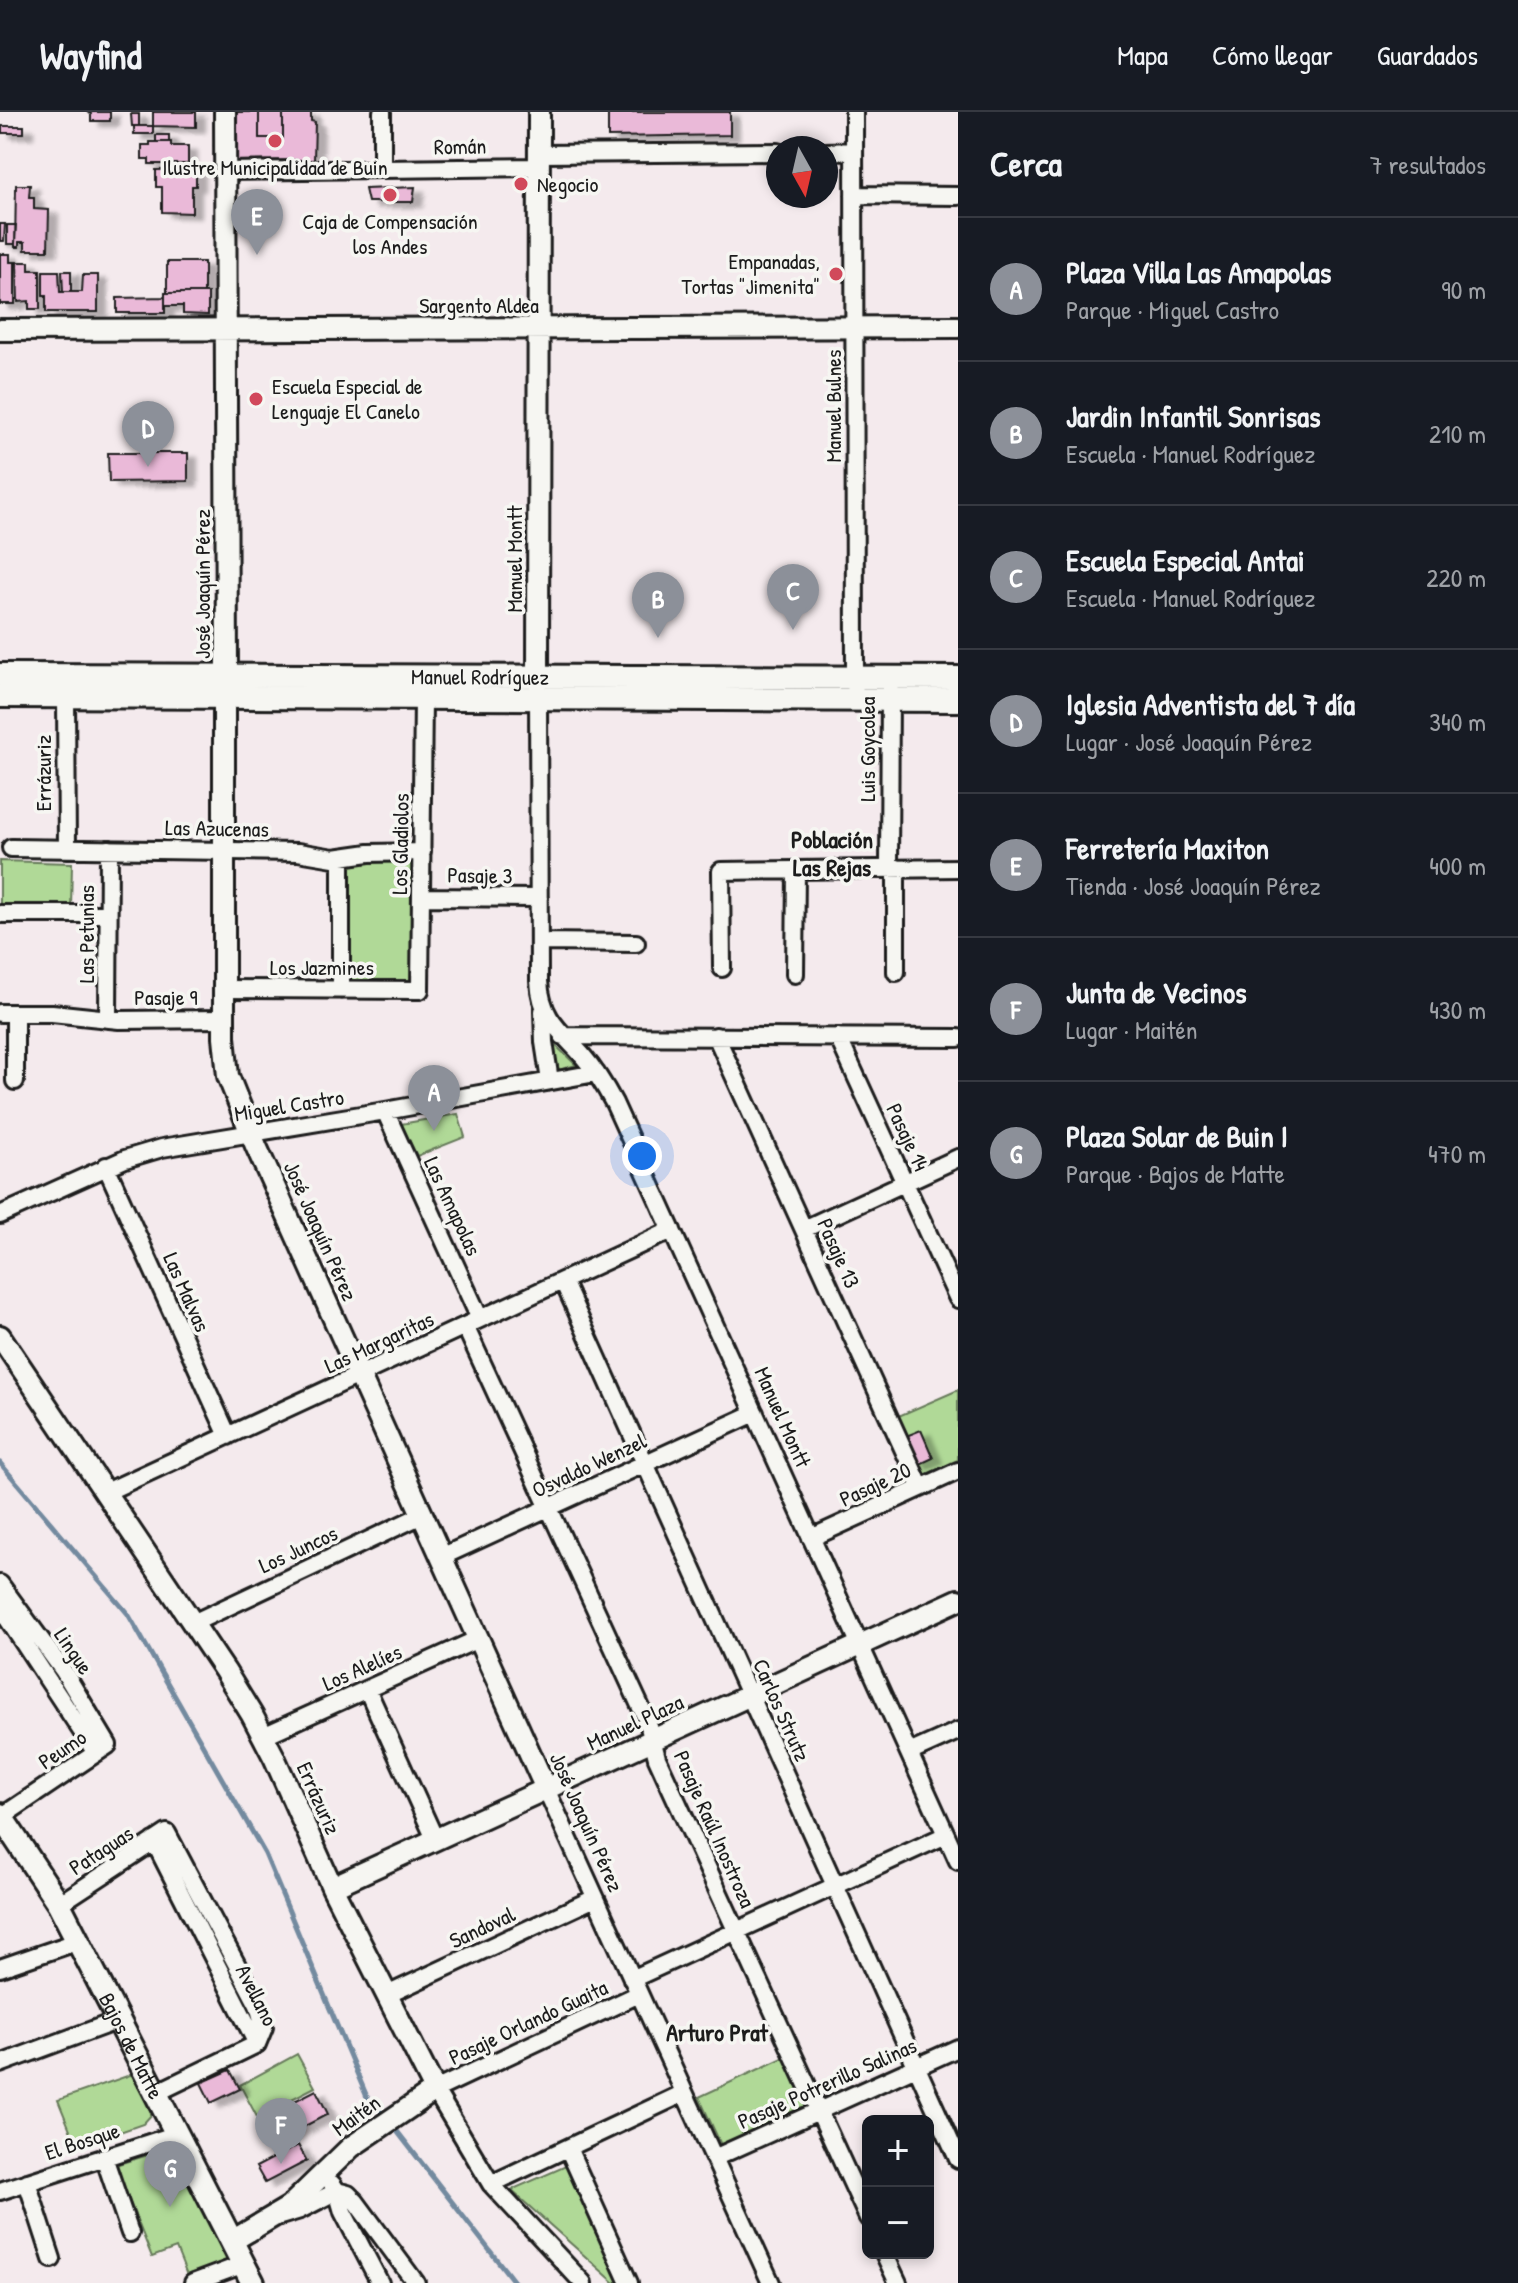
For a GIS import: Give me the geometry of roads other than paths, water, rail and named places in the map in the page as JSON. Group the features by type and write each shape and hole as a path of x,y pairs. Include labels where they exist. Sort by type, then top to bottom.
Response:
{"main road":[{"name":"Manuel Rodríguez","path":"0,675 423,698 538,687"},
{"name":"Manuel Rodríguez","path":"0,696 66,697 225,686 890,688 958,678"},
{"name":"Manuel Rodríguez","path":"890,688 958,700"},
{"name":"Bajos de Matte","path":"1,1816 59,1904 79,1941 248,2274"}],"street":[{"name":"José Joaquín Pérez","path":"225,112 224,1019 228,1076 359,1375 771,2283"},
{"path":"382,112 382,169"},
{"name":"Manuel Montt","path":"539,112 540,994 551,1022 596,1073 614,1103 958,1861"},
{"name":"Manuel Bulnes","path":"854,112 855,688"},
{"path":"838,152 854,151"},
{"name":"Román","path":"226,171 382,169 766,152"},
{"path":"854,195 958,196"},
{"name":"Sargento Aldea","path":"0,330 958,327"},
{"name":"Luis Goycolea","path":"890,688 896,972"},
{"name":"Errázuriz","path":"66,697 67,849"},
{"name":"Los Gladiolos","path":"420,990 423,698"},
{"name":"Las Azucenas","path":"11,848 298,852 327,857 422,852"},
{"name":"Las Petunias","path":"108,1019 109,849"},
{"path":"341,857 341,990"},
{"path":"722,968 721,871 958,868"},
{"path":"795,974 796,870"},
{"name":"Pasaje 3","path":"421,897 539,898"},
{"path":"0,914 108,914"},
{"path":"539,942 636,943"},
{"name":"Los Jazmines","path":"224,989 420,990"},
{"name":"Manuel Montt","path":"543,1005 550,1081"},
{"path":"8,1013 15,1081"},
{"name":"Pasaje 9","path":"8,1013 52,1013 108,1019 224,1019"},
{"path":"563,1036 958,1038"},
{"name":"Pasaje 13","path":"716,1036 921,1488"},
{"name":"Pasaje 14","path":"838,1037 958,1299"},
{"name":"Miguel Castro","path":"0,1215 106,1166 162,1148 596,1073"},
{"name":"Las Amapolas","path":"385,1111 472,1323"},
{"path":"804,1229 958,1158"},
{"name":"Las Malvas","path":"106,1166 228,1436"},
{"name":"Las Margaritas","path":"104,1493 672,1230"},
{"name":"Carlos Strutz","path":"563,1281 958,2159"},
{"name":"Pasaje Raúl Inostroza","path":"472,1323 549,1508 648,1723 657,1758 862,2205"},
{"name":"Errázuriz","path":"0,1336 225,1671 263,1736 332,1887 435,2090 491,2184 583,2283"},
{"name":"Osvaldo Wenzel","path":"441,1557 755,1413"},
{"name":"Pasaje 20","path":"811,1538 958,1471"},
{"name":"Los Juncos","path":"193,1623 422,1515"},
{"name":"Lingue","path":"0,1584 63,1670 102,1749"},
{"name":"Manuel Plaza","path":"332,1887 958,1600"},
{"name":"Lingue","path":"0,1607 102,1749"},
{"name":"Los Alelíes","path":"263,1736 478,1639"},
{"path":"367,1689 435,1839"},
{"path":"909,1753 958,1731"},
{"name":"Peumo","path":"1,1816 102,1749"},
{"name":"Pasaje Orlando Guaita","path":"435,2090 737,1931 946,1835"},
{"name":"Pataguas","path":"59,1904 160,1837"},
{"name":"Avellano","path":"156,2093 257,2044 264,2027 258,2005 160,1837"},
{"name":"Sandoval","path":"387,1995 595,1898"},
{"path":"0,1968 79,1941"},
{"path":"0,2064 119,2020"},
{"name":"Pasaje Potrerillo Salinas","path":"714,2158 958,2048"},
{"name":"Maitén","path":"232,2241 276,2217 301,2198 351,2147 435,2090"},
{"path":"491,2184 684,2093"},
{"name":"El Bosque","path":"0,2191 177,2134"},
{"path":"568,2148 629,2283"},
{"path":"104,2157 130,2233"},
{"path":"325,2173 337,2191 343,2212 380,2283"},
{"path":"27,2182 52,2259"},
{"path":"337,2191 348,2194 356,2202 416,2283"},
{"name":"Maitén","path":"276,2217 300,2210 337,2191"},
{"path":"887,2259 898,2283"},
{"path":"193,2283 248,2274"}],"waterway":[{"path":"0,1463 128,1614 265,1854 367,2097 387,2118"},
{"path":"393,2126 515,2283"}],"place":[{"name":"Ilustre Municipalidad de Buin","path":"275,141"},
{"name":"Negocio","path":"521,184"},
{"name":"Caja de Compensación los Andes","path":"390,195"},
{"name":"Ferretería Maxiton","path":"257,255"},
{"name":"Empanadas, Tortas \"Jimenita\"","path":"836,274"},
{"name":"Escuela Especial de Lenguaje El Canelo","path":"256,399"},
{"name":"Iglesia Adventista del 7 día","path":"148,467"},
{"name":"Escuela Especial Antai","path":"793,630"},
{"name":"Jardin Infantil Sonrisas","path":"658,638"},
{"name":"Plaza Villa Las Amapolas","path":"434,1131"},
{"name":"Junta de Vecinos","path":"281,2164"},
{"name":"Plaza Solar de Buin I","path":"170,2207"}],"district":[{"name":"Población Las Rejas","path":"832,853"},
{"name":"Arturo Prat","path":"717,2032"}]}
